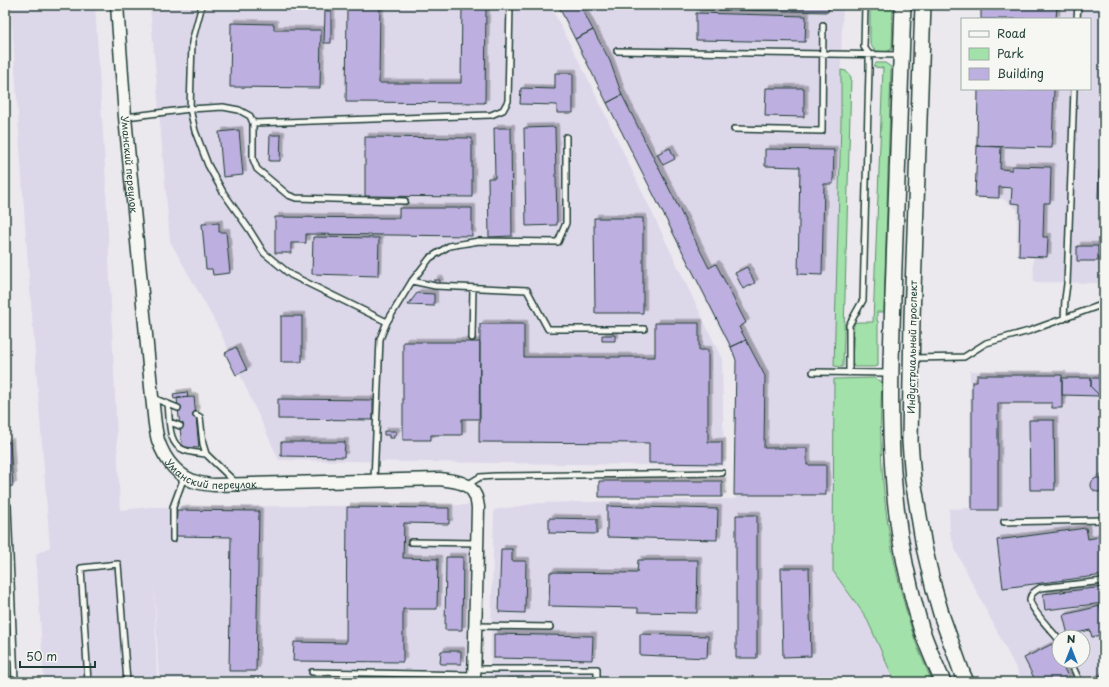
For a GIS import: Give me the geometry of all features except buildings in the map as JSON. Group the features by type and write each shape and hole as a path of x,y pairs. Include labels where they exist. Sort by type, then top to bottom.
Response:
{"main road":[{"name":"Индустриальный проспект","path":"903,5 890,423 896,504 905,565 922,628 942,682"},
{"name":"Индустриальный проспект","path":"923,5 911,358 910,441 913,480 924,547 942,617 966,682"}],"street":[{"name":"Уманский переулок","path":"117,5 125,117 155,424 164,454 173,467 184,477 198,483 215,485 439,479 467,485"},
{"path":"467,485 475,494 478,507 474,675"}],"lane":[{"path":"202,5 192,42 190,110 195,131 208,165 223,192 264,253 291,275 387,322"},
{"path":"253,123 491,115 503,110 508,101 510,5"},
{"path":"848,373 849,325 863,300 869,54 864,47 865,5"},
{"path":"1077,18 1078,5"},
{"path":"734,129 822,131 823,25"},
{"path":"617,51 902,55"},
{"path":"1064,319 1067,284 1074,90"},
{"path":"125,117 223,107 239,110 250,116 253,123 253,159 257,169 288,195 296,198 405,200"},
{"path":"374,480 380,339 387,322 412,281 430,258 449,246 479,240 558,242 566,223 566,137"},
{"path":"412,281 435,286 526,290 548,329 644,329"},
{"path":"472,338 474,288"},
{"path":"911,358 964,357 986,344 1030,331 1104,304"},
{"path":"813,372 891,373"},
{"path":"152,397 178,408"},
{"path":"168,404 171,436 174,443 184,450 206,454"},
{"path":"196,415 200,417 200,436 206,454 237,485"},
{"path":"170,422 180,426"},
{"path":"467,485 480,477 495,476 722,473"},
{"path":"173,540 173,506 184,477"},
{"path":"8,506 15,682"},
{"path":"1004,522 1104,520"},
{"path":"411,542 477,543"},
{"path":"88,682 81,568 118,564 127,682"},
{"path":"1051,630 1033,609 1030,600 1033,593 1040,588 1104,580"},
{"path":"475,626 550,627"},
{"path":"312,672 474,675 597,669 597,682"},
{"path":"1074,669 1080,682"}],"shaded area":[{"path":"11,5 95,5 105,167 120,510 151,507 470,505 466,682 159,682 154,579 157,682 44,682 36,554 50,547 25,225"},
{"path":"150,5 550,5 592,87 722,359 724,466 279,460 218,327 170,241"},
{"path":"558,5 843,5 834,372 833,571 866,617 895,682 490,682 494,510 540,503 737,499 734,495 736,360"},
{"path":"981,5 1104,5 1104,283 1034,282 1033,258 1017,256 1017,209 1003,199 975,198 978,90 1091,90 1091,18 981,18"},
{"path":"970,371 1104,373 1104,682 1023,682 956,551 950,533 949,509 970,508"}],"green space":[{"path":"870,5 893,5 892,49 886,52 875,51 870,44"},
{"path":"876,63 885,63 891,67 884,312 877,312 878,366 854,367 852,362 854,323 873,322 883,68 875,67 874,66"},
{"path":"841,70 846,71 851,77 843,367 834,366 841,122"},
{"path":"875,378 882,382 882,465 890,540 907,613 916,643 932,682 895,682 866,617 833,571 834,379"}]}
